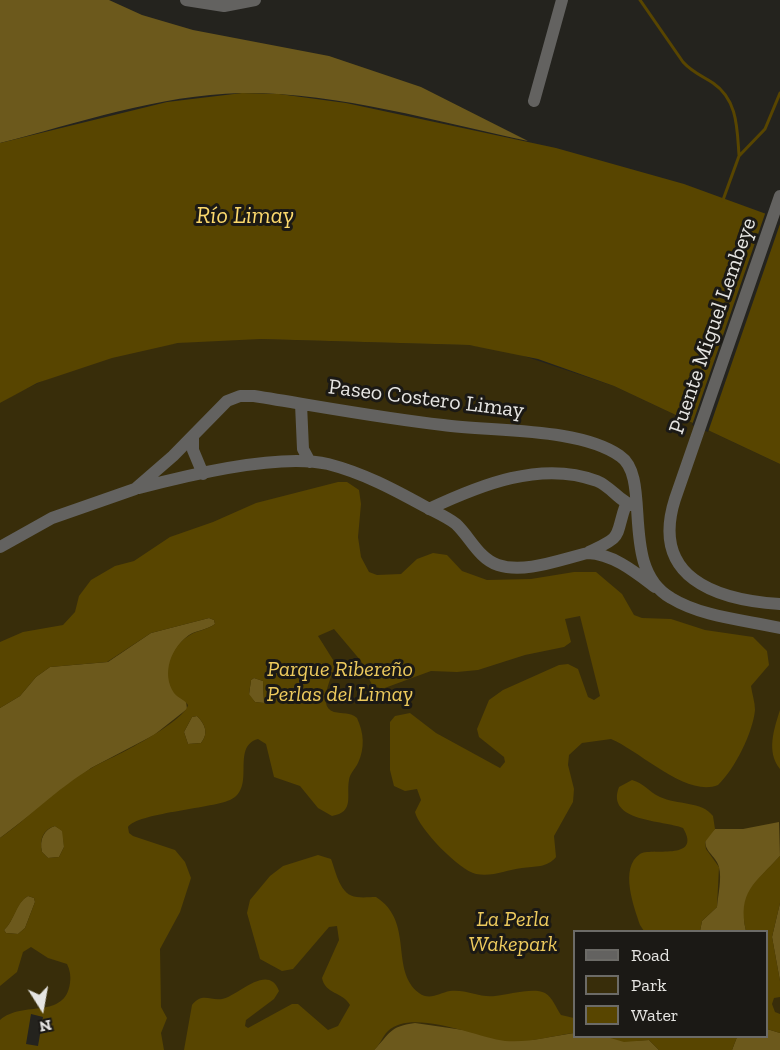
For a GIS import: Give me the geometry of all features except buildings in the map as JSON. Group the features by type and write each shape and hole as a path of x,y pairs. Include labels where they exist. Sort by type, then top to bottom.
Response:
{"street":[{"path":"186,0 224,6 255,0"},
{"path":"534,101 562,0"},
{"name":"Puente Miguel Lembeye","path":"780,196 672,509 669,530 674,553 684,572 702,586 717,592 780,604"},
{"name":"Paseo Costero Limay","path":"0,547 52,518 135,489 232,398 254,396 441,425 551,435 592,443 615,452 628,462 635,477 631,505 644,562 660,591"},
{"path":"301,404 303,449 310,462"},
{"path":"193,436 193,450 203,474"},
{"path":"135,489 272,462 310,462 364,475 455,524 483,556 496,565 521,567 588,552 615,540 631,505 598,482 548,472 499,482 429,509"},
{"path":"588,552 609,557 660,591 692,608 780,628"}],"green space":[{"name":"Parque Ribereño Perlas del Limay","path":"219,340 469,345 509,351 614,386 780,464 780,1050 0,1050 0,403 40,382 109,358 156,347"}],"shaded area":[{"path":"0,0 109,0 142,15 193,30 329,56 421,87 528,141 349,102 277,94 241,93 149,104 0,143"},
{"path":"209,618 214,620 215,624 189,635 171,659 169,678 177,695 186,701 187,709 154,735 91,768 0,838 0,708 20,696 36,677 50,667 108,662 151,633"},
{"path":"254,678 263,681 264,703 255,702 249,695 251,680"},
{"path":"197,716 204,725 205,736 201,743 188,744 184,732 192,717"},
{"path":"779,822 780,856 751,889 745,908 746,930 700,930 702,921 717,907 720,882 719,867 706,846 706,837 715,829 743,829"},
{"path":"55,826 63,831 64,847 59,857 48,858 42,852 42,839 45,832"},
{"path":"28,896 34,898 35,902 25,928 18,934 6,933 4,930 20,903"},
{"path":"780,903 780,981 772,937"},
{"path":"415,1023 532,1040 573,1033 573,1038 649,1040 659,1050 374,1050 387,1035"},
{"path":"768,1029 780,1033 780,1050 732,1050 737,1038 768,1038"}],"water":[{"name":"Río Limay","path":"242,93 279,94 346,103 556,148 684,184 780,219 780,464 614,386 538,359 469,345 260,339 178,343 112,358 37,383 0,403 0,143 167,102"},
{"path":"338,482 347,482 359,490 361,504 358,537 361,557 369,572 377,575 401,574 417,559 433,553 447,555 462,571 487,580 531,579 574,572 596,572 622,594 634,615 642,618 671,619 705,630 753,637 767,651 769,665 751,686 755,704 754,719 742,750 731,770 718,785 706,787 692,785 678,779 611,739 582,743 569,755 568,765 574,789 573,802 554,836 556,857 540,866 494,874 476,874 450,857 424,828 415,812 421,800 417,789 405,791 394,786 390,770 390,722 395,716 410,713 436,733 500,768 505,762 504,757 479,737 477,729 489,700 503,690 559,665 568,664 578,669 588,697 594,700 600,696 580,616 565,619 571,642 564,647 525,655 478,670 431,671 382,689 372,685 361,661 334,629 318,636 335,663 327,689 326,703 334,712 349,714 357,718 363,740 358,763 351,773 348,802 344,811 332,816 318,808 300,786 274,777 266,744 258,739 250,743 246,750 242,787 238,794 230,800 145,818 128,827 129,833 133,836 175,850 185,862 191,878 180,912 160,949 161,1007 167,1018 161,1033 164,1050 0,1050 0,1020 9,1014 52,1006 60,1002 70,983 70,971 67,964 48,958 31,947 23,952 17,972 0,986 0,838 80,775 128,750 177,719 188,705 174,693 170,686 168,669 173,653 183,640 193,633 215,624 214,620 209,618 151,633 107,662 50,667 36,677 20,696 0,708 0,642 23,632 63,625 75,612 79,596 91,580 115,566 134,561 170,537 213,522 256,503","holes":["254,678 263,681 264,703 255,702 249,694 251,680","197,716 204,725 205,736 201,743 188,744 184,732 192,717","55,826 62,831 64,847 59,857 48,858 42,852 41,843 45,832","28,896 34,898 35,902 25,928 18,934 6,933 4,930"]},
{"path":"780,710 780,769 773,755 772,740"},
{"path":"632,780 660,797 702,808 713,816 715,829 705,842 706,849 719,867 717,907 702,921 700,930 643,930 640,925 629,878 634,860 645,852 681,849 686,845 687,839 683,828 639,818 620,807 617,798 619,787"},
{"path":"318,855 331,859 346,892 357,897 376,897 388,907 399,932 405,972 410,983 419,993 431,996 450,991 462,991 489,996 540,991 550,998 561,1015 573,1018 573,1033 531,1040 505,1041 445,1026 412,1022 388,1031 374,1050 184,1050 192,1005 196,1001 203,998 222,999 260,980 274,983 279,991 274,999 246,1020 245,1026 248,1028 292,1004 298,1004 328,1030 338,1026 350,1005 330,990 322,978 339,940 337,926 329,927 293,969 282,971 260,959 247,913 250,900 270,876 283,866"},
{"path":"780,856 780,903 772,937 780,981 780,997 774,998 772,1004 775,1012 780,1014 780,1033 768,1029 768,930 746,930 744,907 746,897 756,881"},
{"path":"610,1038 737,1038 732,1050 659,1050 649,1040 624,1042"}],"pier":[{"path":"766,211 780,216 780,224 708,432 692,425"},
{"path":"31,1014 43,1017 38,1046 26,1044"}],"waterway":[{"path":"640,0 683,62 713,83 727,98 735,116 739,155"},
{"path":"723,200 739,156 765,129 780,93"}],"park label":[{"name":"La Perla Wakepark","path":"513,932"}]}
